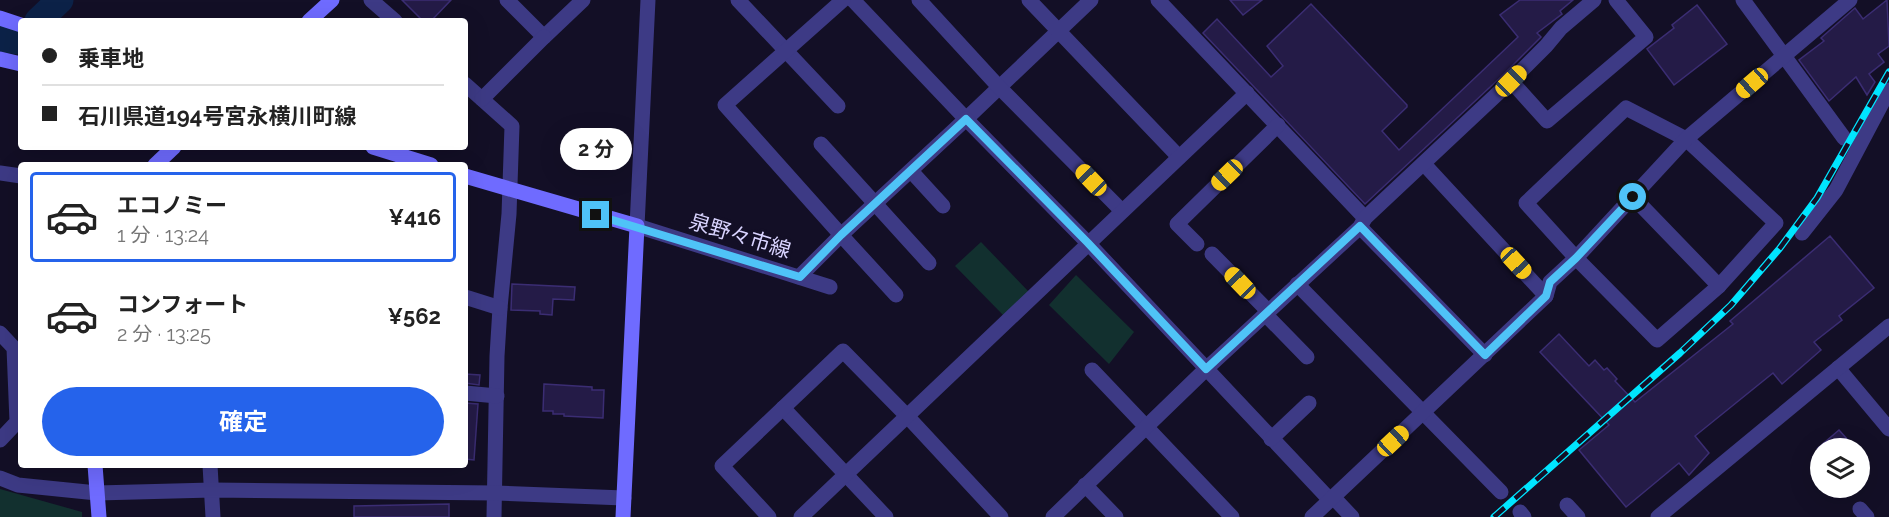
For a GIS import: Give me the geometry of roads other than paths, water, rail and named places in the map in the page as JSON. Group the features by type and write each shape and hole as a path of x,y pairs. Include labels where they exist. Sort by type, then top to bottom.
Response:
{"main road":[{"path":"312,18 332,0"},
{"path":"0,18 18,24"},
{"path":"0,59 18,63"},
{"path":"158,162 171,150"},
{"path":"383,150 421,162"},
{"path":"468,177 637,226 623,517"},
{"path":"94,468 99,517"}],"street":[{"path":"371,0 392,18"},
{"path":"507,0 544,37"},
{"path":"482,99 583,0"},
{"path":"637,226 648,0"},
{"path":"738,0 838,106"},
{"path":"843,0 725,105 896,295"},
{"path":"853,0 1088,243 1271,439 1352,517"},
{"path":"919,0 999,87 1122,211"},
{"path":"1029,0 1179,157"},
{"path":"800,277 841,235 1090,0"},
{"path":"1158,0 1278,125 1485,355"},
{"path":"1053,517 1206,369 1424,165 1546,46 1561,28 1594,0"},
{"path":"1511,81 1547,121 1646,38 1616,0"},
{"path":"1743,0 1844,138"},
{"path":"1312,517 1546,296 1550,282 1576,258 1686,139 1850,0"},
{"path":"468,87 512,126 509,214 500,308 494,517"},
{"path":"1802,233 1836,190 1889,90"},
{"path":"801,517 1247,93"},
{"path":"1626,108 1686,139 1776,223 1719,286 1657,340 1576,258 1526,203 1626,108"},
{"path":"1197,244 1177,224 1278,125"},
{"path":"821,144 929,263"},
{"path":"1424,165 1546,296"},
{"path":"910,171 944,206"},
{"path":"0,173 18,176"},
{"path":"1633,197 1719,286"},
{"name":"泉野々市線","path":"637,226 830,287"},
{"path":"1212,254 1306,357"},
{"path":"1297,284 1501,492"},
{"path":"468,298 500,308"},
{"path":"1658,517 1889,326"},
{"path":"0,333 14,348 17,422 0,440"},
{"path":"769,517 722,466 843,351 1001,517"},
{"path":"1839,368 1889,429"},
{"path":"1092,370 1232,517"},
{"path":"468,393 497,396"},
{"path":"1271,439 1309,403"},
{"path":"783,408 886,517"},
{"path":"210,468 213,517"},
{"path":"0,478 18,485 98,493 212,490 496,493 624,498"},
{"path":"1085,485 1116,517"}],"waterway":[{"path":"41,18 60,0"},
{"path":"0,38 18,40"}],"railway":[{"path":"1494,517 1731,305 1780,248 1817,198 1889,72"}]}
